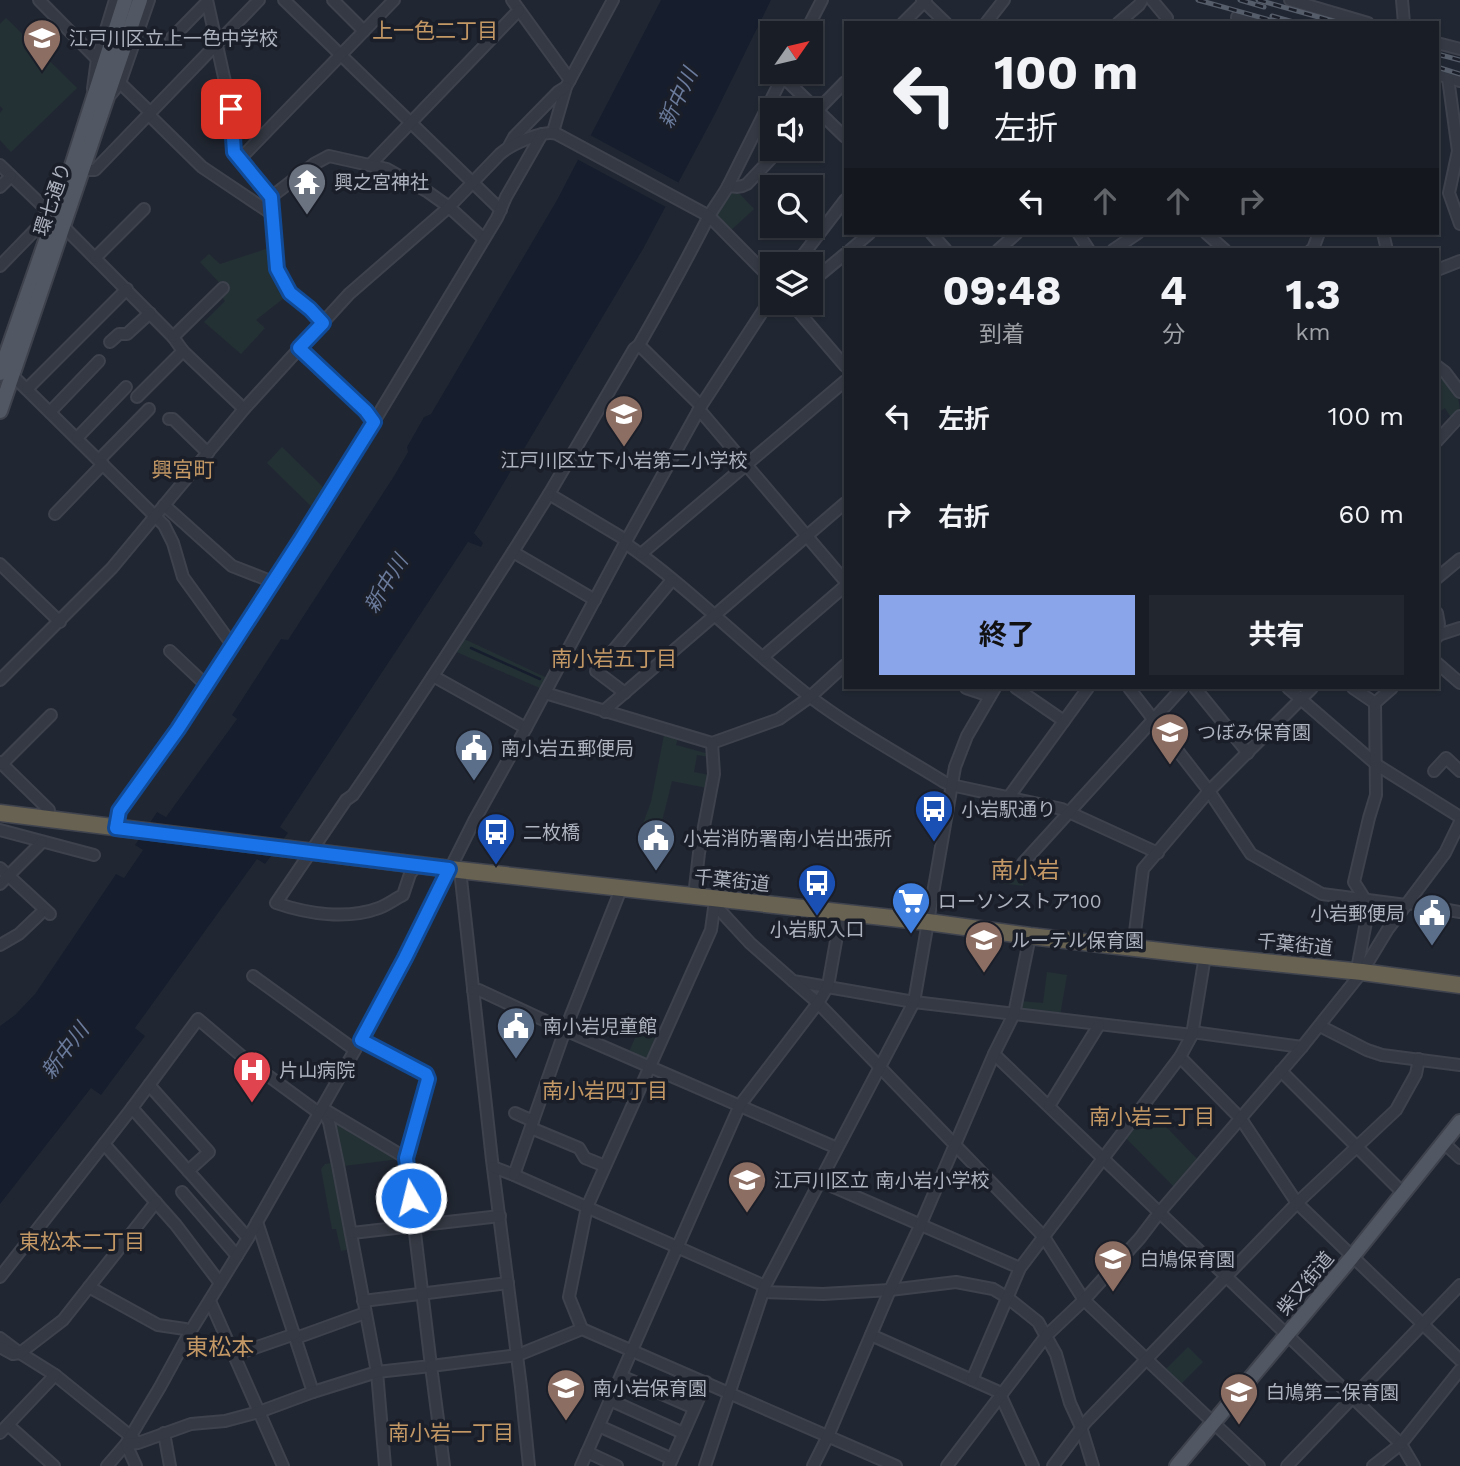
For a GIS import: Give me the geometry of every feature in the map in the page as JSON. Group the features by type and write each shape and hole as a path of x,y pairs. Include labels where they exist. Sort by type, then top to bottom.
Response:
{"highway":[{"name":"千葉街道","path":"0,813 456,870 694,896 715,902 841,912 1460,985"}],"main road":[{"name":"環七通り","path":"119,41 125,0"},
{"name":"環七通り","path":"0,411 4,368 119,41 139,0"},
{"name":"環七通り","path":"56,224 82,170 98,105"},
{"name":"柴又街道","path":"1177,1466 1352,1257 1460,1122"}],"street":[{"path":"39,0 96,59"},
{"path":"98,105 94,74 96,59 115,0"},
{"path":"98,105 120,83 149,0"},
{"path":"82,170 95,170 259,0"},
{"path":"284,0 500,210"},
{"path":"333,0 364,30"},
{"path":"240,159 394,0"},
{"path":"118,826 119,811 233,646 374,422 500,210 552,134 568,84 613,0"},
{"path":"811,21 822,0"},
{"path":"988,21 1004,0"},
{"path":"1120,21 1142,0"},
{"path":"1152,0 1167,18 1166,21"},
{"path":"1290,0 1320,4 1363,21"},
{"path":"1402,0 1404,21"},
{"path":"207,1 231,109 234,152 271,197 277,269 290,293 323,323"},
{"path":"171,38 207,1"},
{"path":"905,21 924,1 944,21"},
{"path":"370,165 514,3 568,84"},
{"path":"1237,18 1248,21"},
{"path":"1439,44 1460,49"},
{"path":"1460,81 1442,76 1458,152 1449,193 1460,224"},
{"path":"120,83 202,167 272,214"},
{"path":"823,105 844,83"},
{"path":"3,672 60,622 112,568 244,410 349,294 449,207 568,84"},
{"path":"415,890 378,908 355,914 331,915 276,903 304,851 353,795 433,676 549,494 634,349 639,345 709,215 717,206 779,84"},
{"path":"823,121 844,136"},
{"path":"507,149 552,134 709,215 760,268"},
{"path":"271,197 314,164 329,156 387,169 449,207 484,239"},
{"path":"728,186 743,187 769,161"},
{"path":"0,164 56,224 127,289 183,351 244,410"},
{"path":"0,187 11,176"},
{"path":"805,252 844,201"},
{"path":"95,258 144,209"},
{"path":"0,266 35,230 56,224"},
{"path":"852,248 868,235"},
{"path":"1000,248 1015,235"},
{"path":"1116,248 1135,235"},
{"path":"1208,235 1223,248"},
{"path":"823,272 844,255"},
{"path":"1439,269 1460,261"},
{"path":"173,337 223,288"},
{"path":"27,389 127,289"},
{"path":"110,342 119,334 127,334 149,313"},
{"path":"107,1466 132,1441 190,1332 248,1238 358,1045 456,870 474,821 596,600 625,541 699,408 761,315"},
{"path":"802,315 844,365"},
{"path":"639,345 699,408 844,582"},
{"path":"299,348 366,411 374,422"},
{"path":"137,397 183,351"},
{"path":"50,412 99,361"},
{"path":"4,368 164,525 173,543 183,577 233,646"},
{"path":"1439,368 1460,392"},
{"path":"640,554 844,382"},
{"path":"77,438 126,387"},
{"path":"55,514 149,410"},
{"path":"1439,440 1460,416"},
{"path":"169,419 173,419 208,453"},
{"path":"549,494 625,541 810,697 951,785 1070,812 1158,853"},
{"path":"605,712 844,504"},
{"path":"164,505 232,566 273,582"},
{"path":"513,552 596,600"},
{"path":"1439,576 1460,559"},
{"path":"0,564 60,622"},
{"path":"625,693 596,671 672,580"},
{"path":"763,657 844,584"},
{"path":"1439,635 1460,628"},
{"path":"170,651 207,686"},
{"path":"545,693 712,743 779,719 810,697 844,665"},
{"path":"1439,665 1460,683"},
{"path":"433,676 526,728"},
{"path":"705,1466 764,1289 914,1002 959,752 992,692 972,689"},
{"path":"1017,689 1064,721"},
{"path":"1008,798 1087,689"},
{"path":"1130,689 1209,792 1251,854 1317,892 1460,912"},
{"path":"1023,863 1181,689"},
{"path":"1196,689 1248,753"},
{"path":"1289,689 1377,765 1460,817"},
{"path":"1133,947 1143,869 1209,792 1311,689"},
{"path":"1354,689 1375,703"},
{"path":"1375,703 1391,689"},
{"path":"1362,972 1359,964 1368,901 1354,882 1376,795 1375,703"},
{"path":"49,810 1,763 51,715"},
{"path":"694,896 714,774 712,743"},
{"path":"1434,771 1446,758 1460,771"},
{"path":"947,1466 1046,1336 1084,1300 1140,1238 1320,1026 1362,972 1388,929 1445,853 1460,822"},
{"path":"0,830 94,855"},
{"path":"0,945 45,914 3,876 42,842"},
{"path":"403,895 410,874 417,865"},
{"path":"456,870 461,879 529,1466"},
{"path":"514,1175 565,1030 621,889"},
{"path":"715,902 750,943 818,1003 1044,1237 1084,1300 1259,1466"},
{"path":"582,1329 569,1297 587,1207 711,929 715,902"},
{"path":"581,1466 740,1105 828,986 841,912"},
{"path":"813,1466 1014,1014 1030,936"},
{"path":"972,1380 1020,1268 1180,1057 1192,1034 1205,956"},
{"path":"253,976 358,1045 426,1074 428,1079 406,1158 444,1466"},
{"path":"793,981 914,1002 1302,1046"},
{"path":"473,990 479,990 837,1148"},
{"path":"0,1277 198,1019 244,1058 321,1110 406,1158"},
{"path":"1049,1106 1099,1025"},
{"path":"1320,1026 1382,1055 1460,1065"},
{"path":"994,1054 1401,1444 1414,1466"},
{"path":"1180,1057 1241,1119 1297,1203 1460,1360"},
{"path":"1054,1466 1081,1427 1297,1203 1396,1110 1416,1074 1419,1059"},
{"path":"1281,1071 1403,1193"},
{"path":"149,1085 209,1153 179,1194 237,1256"},
{"path":"132,1108 248,1238"},
{"path":"321,1110 329,1122 377,1372 385,1466"},
{"path":"515,1113 532,1125 579,1148 585,1158 605,1166"},
{"path":"1444,1143 1460,1158"},
{"path":"104,1144 176,1225 220,1283"},
{"path":"493,1167 587,1207 764,1289 823,1294 956,1282 993,1289 1038,1322 1046,1336 1056,1354 1093,1466"},
{"path":"820,1181 1020,1268"},
{"path":"0,1347 13,1354 22,1351 63,1320 156,1202"},
{"path":"352,1233 500,1216"},
{"path":"257,1222 313,1392"},
{"path":"234,1354 295,1336 364,1307 422,1293 508,1283"},
{"path":"1287,1466 1460,1285"},
{"path":"89,1287 158,1325 190,1332"},
{"path":"210,1301 283,1466"},
{"path":"0,1329 22,1351"},
{"path":"132,1441 191,1424 225,1421 259,1412 377,1372 517,1355 582,1329 896,1466"},
{"path":"871,1335 999,1392 1032,1466"},
{"path":"0,1338 55,1375 132,1441 136,1466"},
{"path":"1373,1466 1401,1444 1460,1370"},
{"path":"54,1466 4,1429 55,1375"},
{"path":"621,1376 694,1408"},
{"path":"599,1426 670,1462 706,1382"},
{"path":"610,1400 683,1433"},
{"path":"164,1433 170,1466"},
{"path":"587,1452 617,1466"}],"shaded area":[{"name":"江戸川区立上一色中学校","path":"6,18 77,88 11,152 0,140 0,113 3,109 0,106 0,24"},
{"path":"736,190 754,209 729,232 713,212 727,191"},
{"path":"272,247 289,294 256,320 265,328 241,354 204,322 225,301 219,294 225,289 200,262 209,254 220,264"},
{"path":"1439,373 1450,383 1460,411 1452,419 1445,408 1439,412"},
{"path":"282,447 328,492 316,511 267,463"},
{"path":"460,637 547,678 542,689 452,650"},
{"path":"665,730 679,734 676,745 709,754 709,757 697,755 694,772 709,775 707,788 672,781 652,849 637,840 651,802"},
{"path":"1003,863 1046,869 1044,881 1024,878 1023,886 1000,883"},
{"path":"1047,972 1067,975 1060,1016 1017,1011 1019,1001 1043,1003"},
{"path":"643,1020 664,1029 649,1063 628,1054"},
{"path":"1146,1106 1198,1160 1174,1187 1124,1136"},
{"path":"333,1120 399,1159 343,1166"},
{"path":"333,1163 349,1249 341,1251 336,1229 332,1229 321,1169 325,1164"},
{"path":"1188,1347 1203,1362 1180,1385 1164,1371"}],"water":[{"name":"新中川","path":"661,0 771,0 715,114 643,249 474,533 483,543 481,547 468,542 280,827 288,833 265,864 257,859 135,1028 145,1036 101,1095 91,1088 0,1204 0,1026 35,994 116,874 124,878 143,850 135,845 157,812 166,817 237,719 232,715 281,639 288,640 394,476 424,417 431,414 557,200"}],"pier":[{"path":"588,134 681,184 668,208 575,158"}],"waterway":[{"path":"471,648 540,679"}],"railway":[{"path":"1198,0 1274,21"},
{"path":"1240,0 1264,7"},
{"path":"1258,0 1333,21"},
{"path":"1272,16 1290,21"},
{"path":"1439,55 1460,60"},
{"path":"1439,68 1460,74"}],"place":[{"name":"江戸川区立上一色中学校","path":"42,72"},
{"name":"興之宮神社","path":"307,216"},
{"name":"江戸川区立下小岩第二小学校","path":"624,448"},
{"name":"つぼみ保育園","path":"1170,766"},
{"name":"南小岩五郵便局","path":"474,782"},
{"name":"小岩駅通り","path":"934,843"},
{"name":"二枚橋","path":"496,866"},
{"name":"小岩消防署南小岩出張所","path":"656,872"},
{"name":"小岩駅入口","path":"817,917"},
{"name":"ローソンストア100","path":"911,935"},
{"name":"小岩郵便局","path":"1432,947"},
{"name":"ルーテル保育園","path":"984,974"},
{"name":"南小岩児童館","path":"516,1060"},
{"name":"片山病院","path":"252,1104"},
{"name":"江戸川区立 南小岩小学校","path":"747,1214"},
{"name":"白鳩保育園","path":"1113,1293"},
{"name":"南小岩保育園","path":"566,1422"},
{"name":"白鳩第二保育園","path":"1239,1426"}],"district":[{"name":"上一色二丁目","path":"435,31"},
{"name":"興宮町","path":"183,470"},
{"name":"南小岩五丁目","path":"614,659"},
{"name":"南小岩","path":"1025,870"},
{"name":"南小岩四丁目","path":"605,1091"},
{"name":"南小岩三丁目","path":"1152,1117"},
{"name":"東松本二丁目","path":"82,1242"},
{"name":"東松本","path":"220,1347"},
{"name":"南小岩一丁目","path":"451,1433"}],"route":[{"path":"231,109 234,152 271,197 277,269 290,293 323,323 299,348 366,411 374,422 178,729 119,811 116,828 449,869 361,1040 426,1074 428,1079 406,1158 411,1198"}]}
